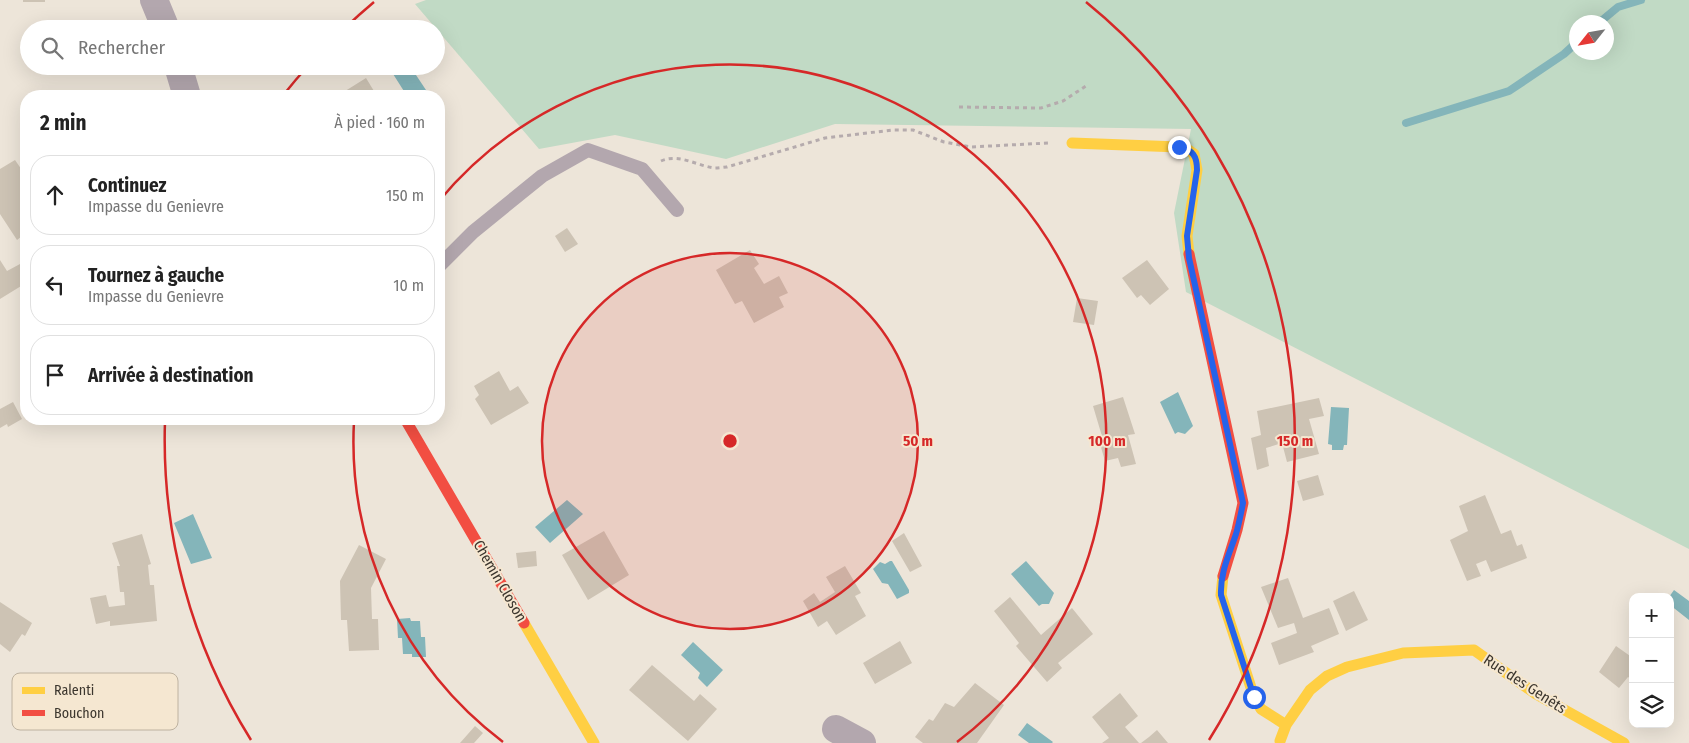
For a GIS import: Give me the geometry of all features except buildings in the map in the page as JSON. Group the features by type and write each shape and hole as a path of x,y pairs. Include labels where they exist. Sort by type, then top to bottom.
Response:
{"street":[{"path":"154,0 162,20"},
{"path":"181,75 185,90"},
{"path":"1072,143 1179,147 1187,148 1194,154 1197,170 1187,236 1189,258 1243,503 1236,535 1224,568 1221,581 1221,595 1254,697 1261,709 1286,725"},
{"name":"Chemin Closon","path":"408,425 594,743"},
{"name":"Rue des Genêts","path":"1280,743 1286,725 1310,690 1327,676 1347,667 1403,654 1474,650 1536,694 1624,743"},
{"path":"836,729 862,743"}],"lane":[{"path":"445,260 473,232 542,176 588,150 642,169 677,210"}],"path":[{"path":"959,107 1041,108 1063,101 1086,86"},
{"path":"642,169 666,159 679,158 715,168 727,167 825,138 893,130 913,130 944,142 971,147 1033,142 1072,143"}],"green space":[{"path":"426,0 1689,0 1689,549 1186,292 1174,213 1191,129 835,124 726,159 615,135 539,149 445,39 445,20 429,20 415,4"}],"water":[{"path":"394,75 416,75 426,90 403,90"},
{"path":"1178,392 1193,426 1185,434 1178,432 1175,434 1160,402"},
{"path":"1331,407 1349,408 1347,445 1344,445 1343,450 1332,450 1332,445 1328,444"},
{"path":"567,500 583,514 550,543 535,527"},
{"path":"193,514 212,558 191,564 174,523"},
{"path":"892,561 909,590 909,593 897,599 888,584 882,583 873,569 880,562 885,564"},
{"path":"1026,561 1054,593 1049,604 1039,606 1011,574"},
{"path":"1674,590 1689,601 1689,620 1674,608 1674,593 1672,593"},
{"path":"410,618 411,621 420,621 421,637 425,637 426,657 412,657 412,654 403,654 402,638 398,638 397,619"},
{"path":"693,642 723,670 707,687 698,678 700,673 681,655"},
{"path":"1027,723 1053,742 1029,743 1018,735"}],"waterway":[{"path":"1608,15 1618,7 1641,0"},
{"path":"1406,123 1509,91 1569,49"}],"traffic: slow":[{"path":"1072,143 1179,147 1187,149 1194,154 1197,170 1187,236 1189,254"},
{"path":"1223,576 1221,595 1254,697 1261,709 1286,725"},
{"path":"524,623 594,743"},
{"path":"1280,741 1286,725 1310,690 1327,676 1347,667 1403,653 1474,650 1536,694 1624,743"}],"traffic: jam":[{"path":"1189,254 1243,503 1223,576"},
{"path":"408,425 524,623"}],"route":[{"path":"1179,147 1187,148 1194,154 1197,162 1187,236 1189,258 1243,503 1236,535 1225,561 1221,581 1221,595 1254,697"}]}
